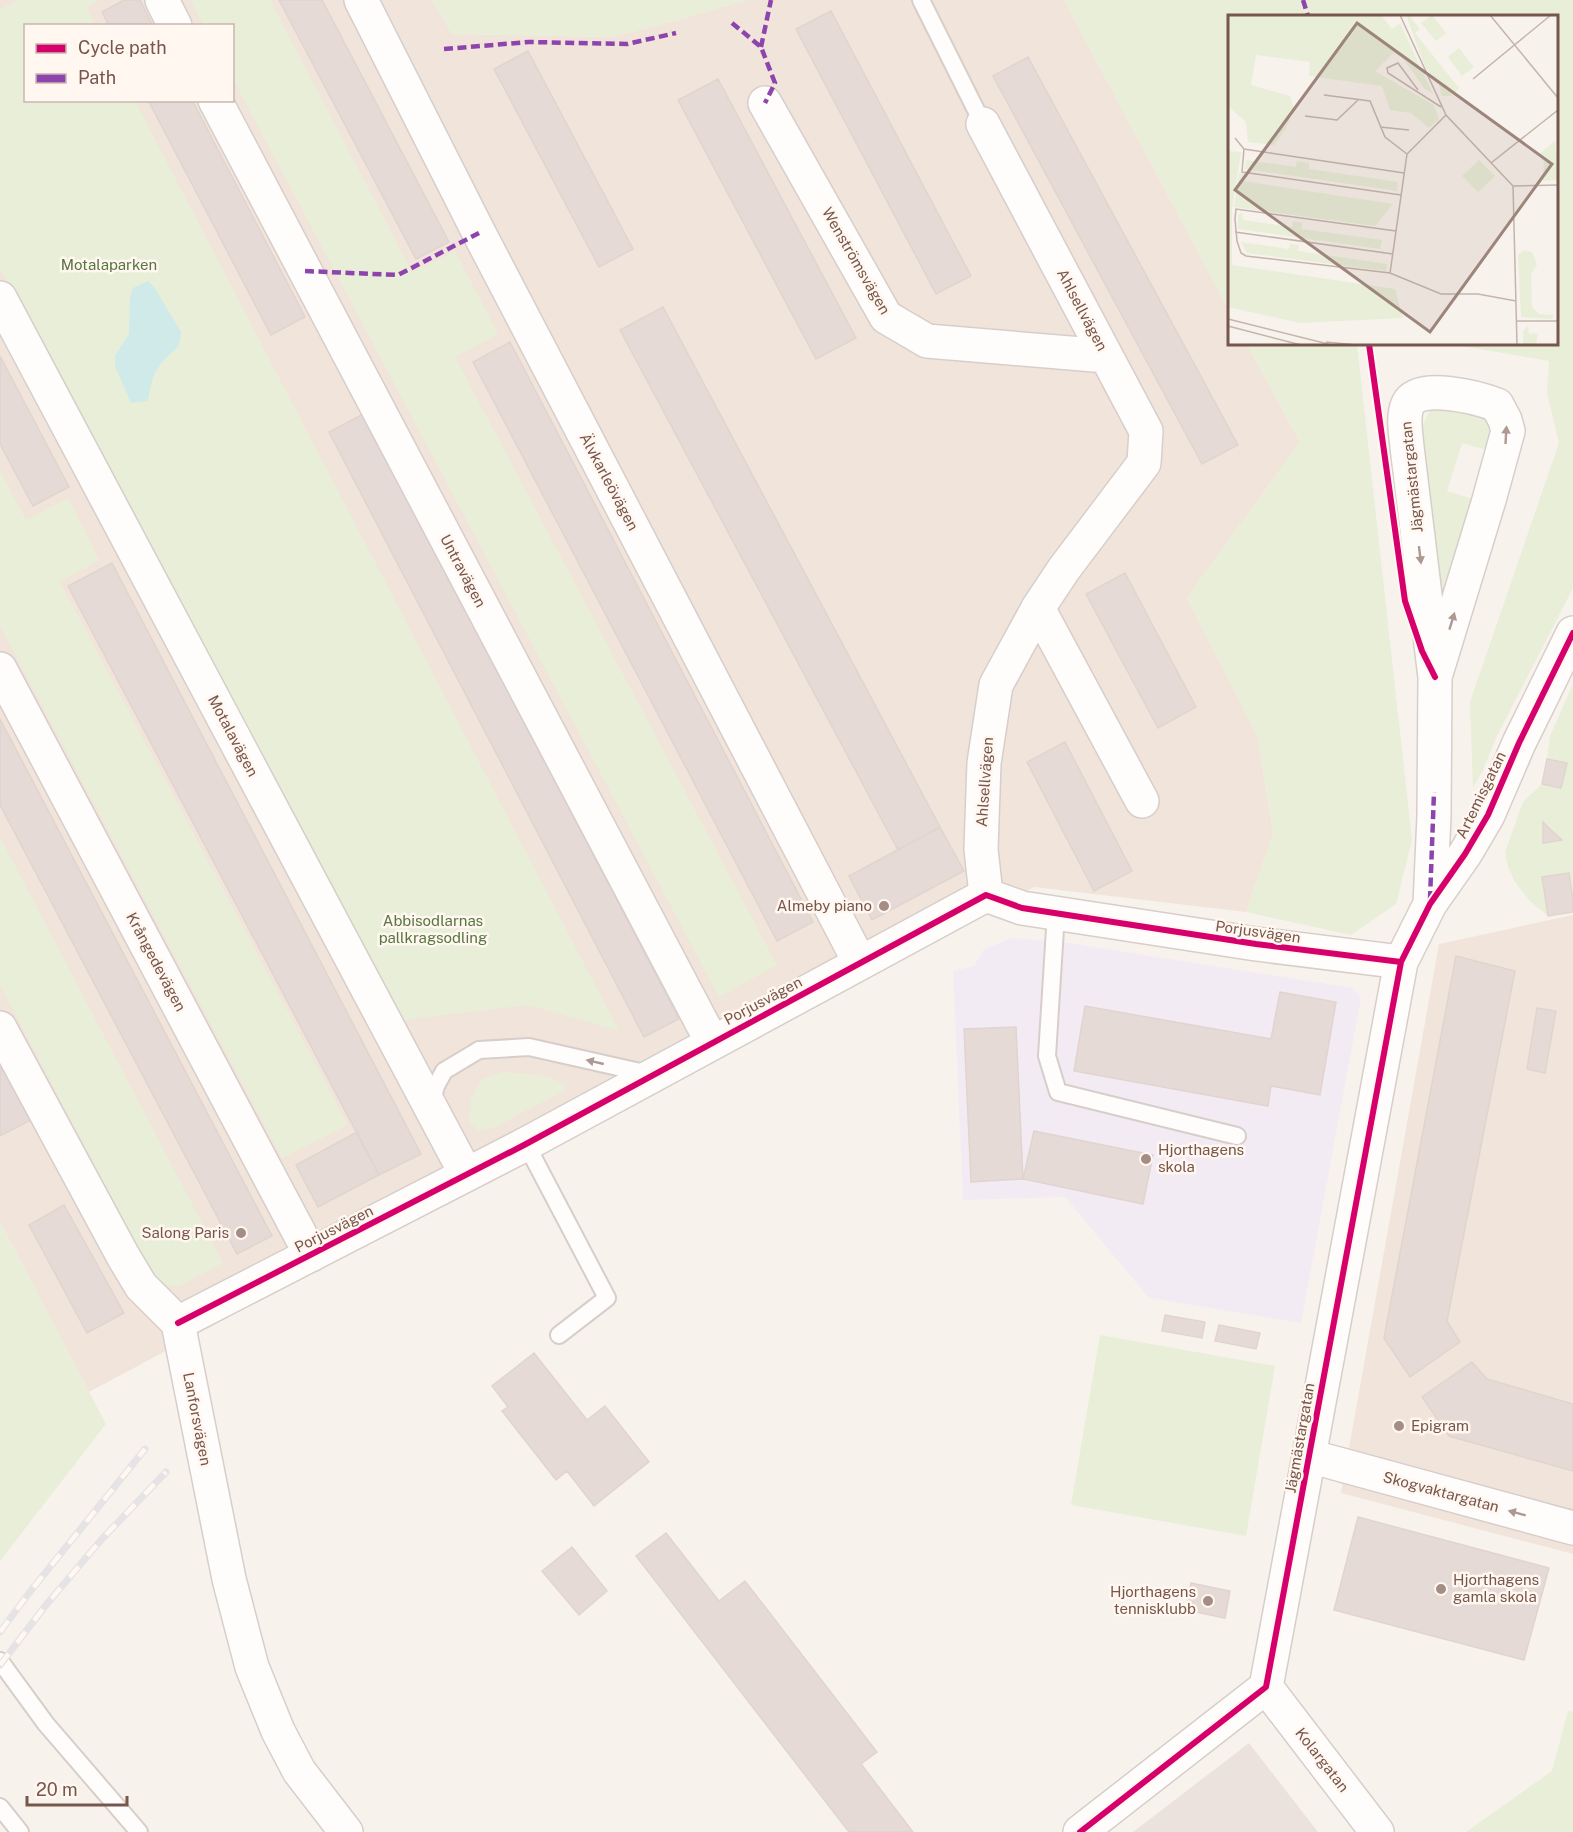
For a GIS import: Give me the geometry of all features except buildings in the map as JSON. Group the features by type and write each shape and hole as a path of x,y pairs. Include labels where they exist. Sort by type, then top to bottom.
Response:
{"street":[{"path":"162,0 175,24"},
{"name":"Älvkarleövägen","path":"361,0 479,233 860,963"},
{"name":"Untravägen","path":"216,102 712,1042"},
{"name":"Wenströmsvägen","path":"765,103 886,317 927,341 1106,356"},
{"name":"Ahlsellvägen","path":"983,124 1146,431 1144,463 1064,569 1038,608 996,685 984,763 981,849 986,895"},
{"name":"Motalavägen","path":"0,297 466,1174"},
{"name":"Jägmästargatan","path":"1430,904 1434,816 1435,677 1405,415 1408,403 1419,395 1430,392 1482,399 1497,405 1508,431 1435,677"},
{"path":"1038,608 1142,801"},
{"name":"Artemisgatan","path":"1401,962 1430,904 1465,854 1488,815 1519,743 1573,633"},
{"name":"Krångedevägen","path":"0,669 311,1255"},
{"name":"Porjusvägen","path":"178,1323 526,1144 986,895 1022,908 1256,944 1401,962"},
{"name":"Jägmästargatan","path":"1266,1687 1401,962"},
{"path":"0,1028 123,1257 141,1286 178,1323"},
{"name":"Lanforsvägen","path":"178,1323 229,1579 252,1667 278,1731 299,1771 346,1832"},
{"name":"Skogvaktargatan","path":"1309,1456 1573,1528"},
{"path":"1080,1832 1266,1687"},
{"name":"Kolargatan","path":"1266,1687 1377,1832"}],"lane":[{"name":"Ahlsellvägen","path":"921,0 983,124"},
{"path":"1056,913 1047,1056 1058,1092 1237,1136"},
{"path":"430,1108 436,1086 444,1071 479,1050 529,1047 653,1075"},
{"path":"526,1144 607,1298 559,1335"},
{"path":"0,1661 46,1724 139,1832"},
{"path":"0,1807 20,1832"}],"shaded area":[{"path":"0,0 432,0 452,34 611,37 746,0 1064,0 1228,308 1228,345 1248,345 1300,442 1187,598 1258,737 1273,834 1246,912 1034,887 89,1392 0,1222"},
{"path":"1573,915 1573,1554 1341,1493 1439,944"},
{"name":"Hjorthagens skola","path":"1012,938 1069,943 1353,988 1361,998 1301,1323 1149,1298 1065,1197 963,1200 953,971 974,966 984,949"},
{"path":"1249,1743 1318,1832 1133,1832"}],"green space":[{"name":"Motalaparken","path":"19,0 100,0 86,8 95,24 24,24 24,102 136,102 619,1031 528,1005 402,1020 0,269 0,9"},
{"path":"190,0 270,0 412,272 455,251 498,334 455,357 777,965 719,997 234,81 234,24 203,24"},
{"path":"432,0 746,0 611,37 452,34"},
{"path":"1064,0 1573,0 1573,588 1473,788 1470,702 1559,443 1547,393 1549,361 1456,345 1558,345 1558,15 1228,15 1228,308"},
{"path":"1248,345 1357,345 1412,840 1396,904 1351,935 1246,912 1273,834 1258,737 1187,598 1300,442"},
{"path":"1448,405 1481,413 1490,428 1487,450 1462,443 1447,491 1473,499 1438,626 1417,436 1430,411"},
{"path":"0,471 26,520 68,498 99,560 60,582 348,1125 282,1158 0,626"},
{"path":"1573,684 1573,900 1569,873 1542,877 1548,916 1530,901 1515,882 1508,867 1505,852 1523,802 1542,784 1561,788 1567,764 1547,759 1550,736"},
{"path":"0,837 223,1263 177,1287 157,1284 0,985"},
{"path":"503,1072 543,1076 565,1085 563,1092 496,1127 479,1131 469,1122 471,1099 482,1079"},
{"path":"0,1222 106,1424 0,1561"},
{"path":"1100,1335 1275,1366 1246,1536 1071,1505"},
{"path":"1568,1711 1573,1712 1573,1832 1466,1832 1552,1771"}],"water":[{"path":"148,281 181,332 179,346 160,364 154,376 148,401 131,403 115,366 115,356 129,334 130,298 133,288"}],"railway":[{"path":"0,1632 145,1449"},
{"path":"0,1665 46,1605 101,1540 166,1472"}],"marked path":[{"path":"761,47 771,0"},
{"path":"1303,0 1308,15"},
{"path":"732,23 761,47 775,83 765,103"},
{"path":"444,49 529,42 627,44 676,33"},
{"path":"305,271 398,275 479,233"},
{"path":"1430,900 1434,792"}],"cycle path":[{"path":"1369,345 1405,601 1422,651 1435,677"},
{"path":"1080,1832 1266,1687 1401,962 1430,904 1465,854 1488,815 1519,743 1573,633"},
{"path":"178,1323 526,1144 986,895 1022,908 1256,944 1401,962"}],"place":[{"name":"Almeby piano","path":"884,906"},
{"name":"Hjorthagens skola","path":"1146,1159"},
{"name":"Salong Paris","path":"241,1233"},
{"name":"Epigram","path":"1399,1426"},
{"name":"Hjorthagens gamla skola","path":"1441,1589"},
{"name":"Hjorthagens tennisklubb","path":"1208,1601"}],"park label":[{"name":"Abbisodlarnas pallkragsodling","path":"433,930"}]}
